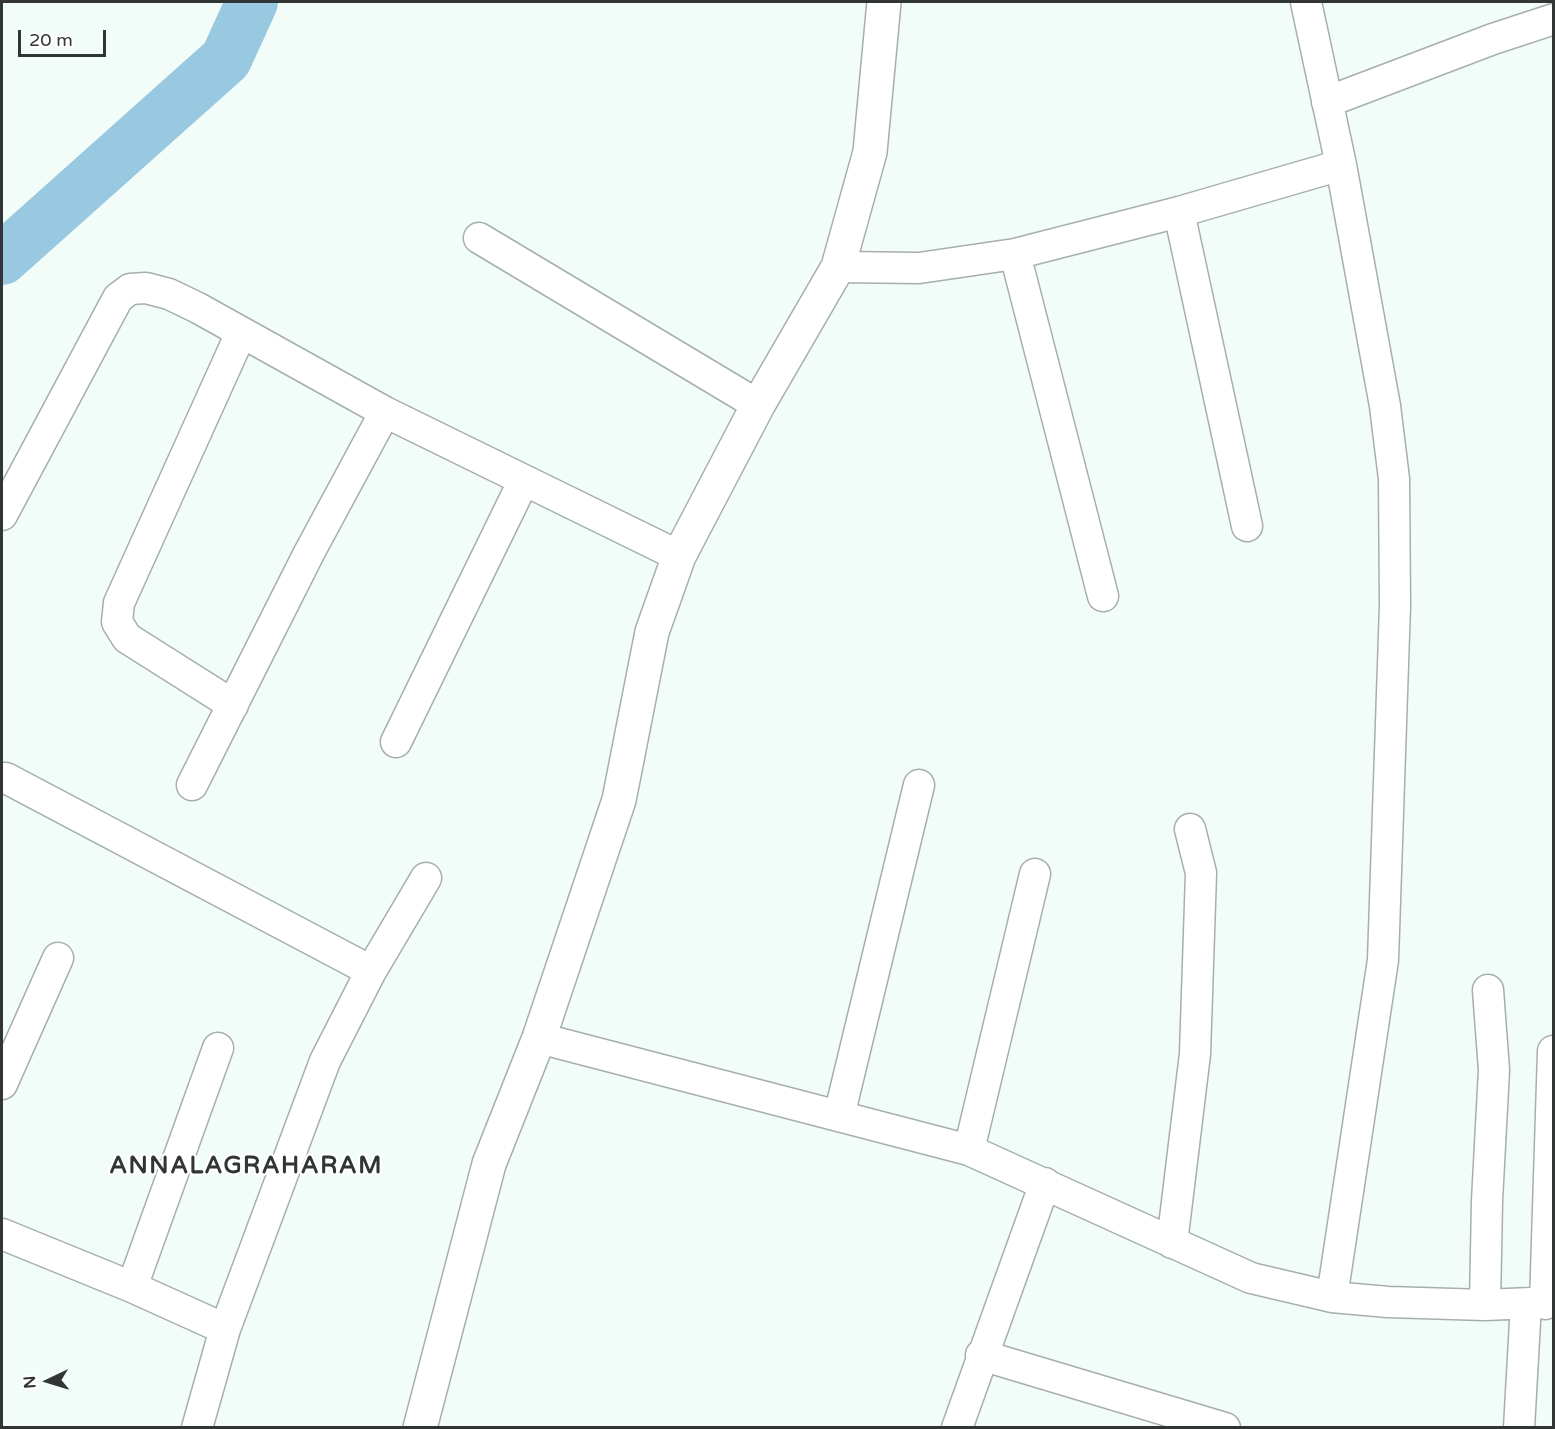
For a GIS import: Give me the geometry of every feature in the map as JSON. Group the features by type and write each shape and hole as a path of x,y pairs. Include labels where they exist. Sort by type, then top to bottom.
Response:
{"street":[{"path":"420,1428 489,1164 539,1038 619,800 652,632 679,556 758,405 838,267 870,152 884,2"},
{"path":"1306,2 1341,165 1385,406 1394,479 1395,605 1383,960 1332,1297"},
{"path":"1327,102 1493,39 1554,19"},
{"path":"838,267 919,268 1015,254 1179,212 1341,165"},
{"path":"1179,212 1247,526"},
{"path":"479,238 758,405"},
{"path":"1015,254 1103,596"},
{"path":"2,515 118,298 130,289 146,288 170,294 385,412 679,556"},
{"path":"233,705 127,638 117,622 119,603 242,333"},
{"path":"192,785 309,553 385,412"},
{"path":"396,742 524,480"},
{"path":"2,778 6,778 371,971"},
{"path":"839,1116 919,784"},
{"path":"1172,1243 1195,1054 1201,873 1190,829"},
{"path":"969,1150 1035,873"},
{"path":"197,1428 225,1329 325,1061 371,971 426,878"},
{"path":"2,1084 58,958"},
{"path":"1485,1305 1487,1201 1494,1070 1488,990"},
{"path":"539,1038 969,1150 1251,1278 1332,1297 1437,1304 1542,1304"},
{"path":"132,1287 218,1048"},
{"path":"1519,1428 1542,1304 1553,1051"},
{"path":"957,1428 981,1355 1045,1183"},
{"path":"2,1234 132,1287 225,1329"},
{"path":"981,1355 1225,1428"}],"waterway":[{"path":"2,259 226,59 252,2"}],"district":[{"name":"ANNALAGRAHARAM","path":"246,1167"}]}
